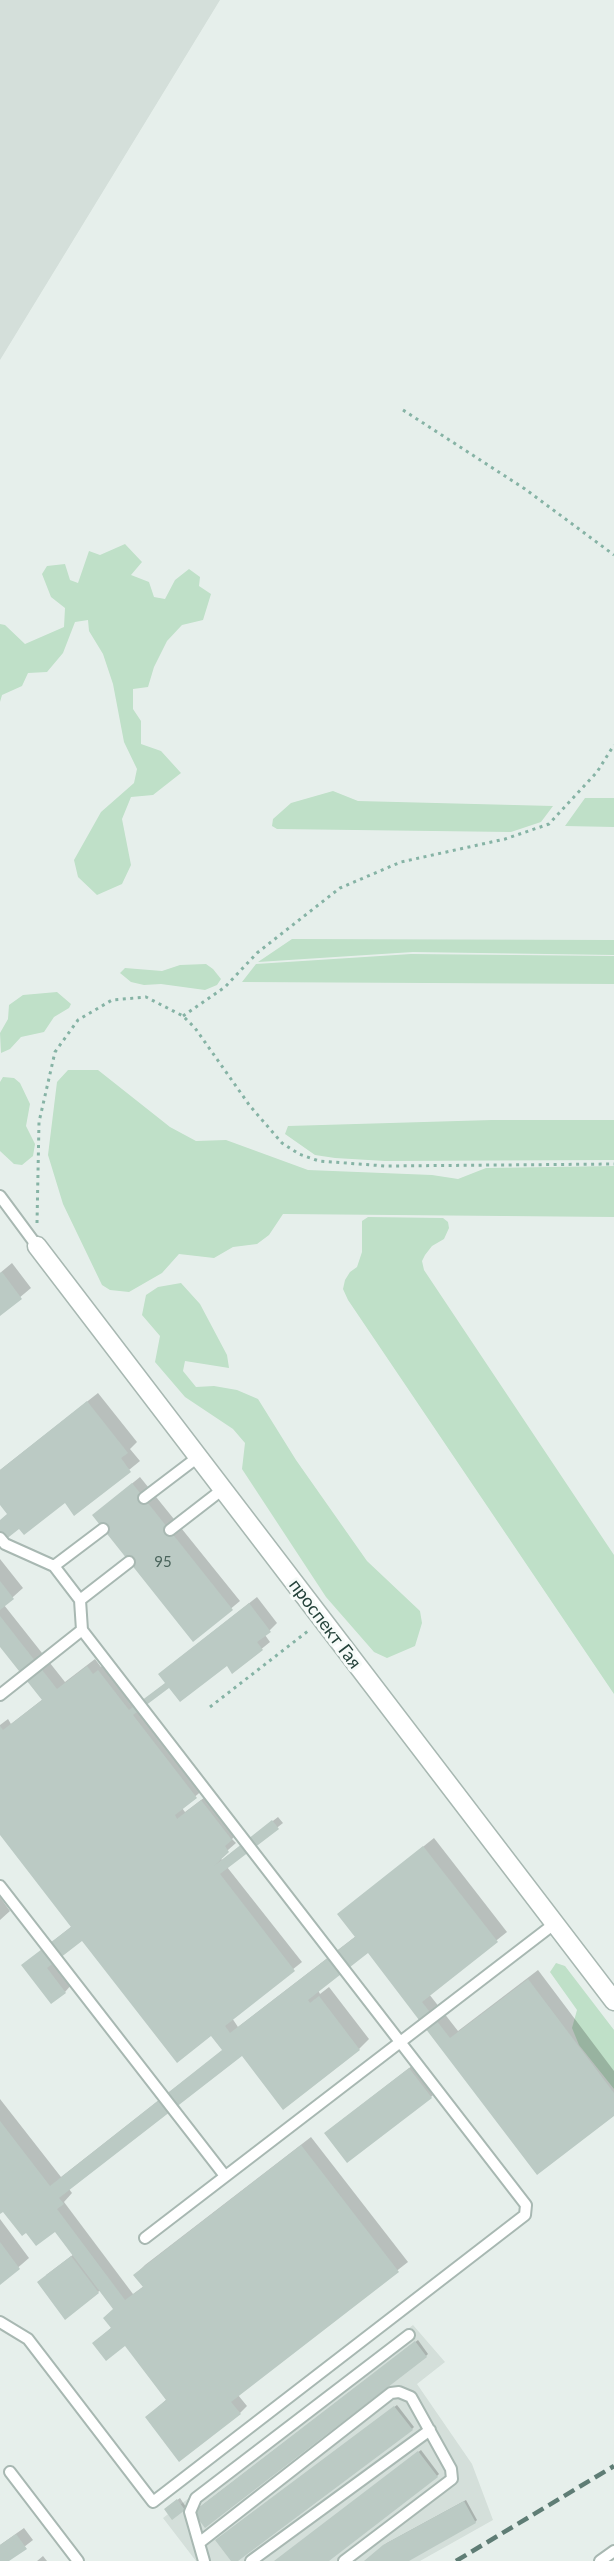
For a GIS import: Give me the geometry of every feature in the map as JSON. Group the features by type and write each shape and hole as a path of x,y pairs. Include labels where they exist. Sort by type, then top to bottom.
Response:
{"street":[{"name":"проспект Гая","path":"37,1246 614,2001"}],"lane":[{"path":"0,1196 37,1246"},
{"path":"144,1498 198,1457"},
{"path":"170,1530 223,1490"},
{"path":"54,1566 103,1529"},
{"path":"0,1538 5,1544 54,1566 80,1600 82,1630 526,2205 525,2215 153,2502 28,2339 0,2322"},
{"path":"80,1600 129,1562"},
{"path":"0,1695 82,1630"},
{"path":"0,1886 225,2176"},
{"path":"145,2238 554,1924"},
{"path":"204,2561 190,2512 196,2498 409,2336"},
{"path":"199,2543 391,2394 399,2392 411,2397 452,2469 452,2479 344,2561"},
{"path":"251,2561 430,2430"},
{"path":"10,2472 78,2561"},
{"path":"600,2561 614,2551"}],"path":[{"path":"403,410 525,489 614,555"},
{"path":"183,1016 225,987 257,953 340,888 401,862 505,839 549,824 597,772 614,745"},
{"path":"37,1246 39,1122 55,1052 78,1020 112,1000 146,997 183,1016 195,1028 250,1106 282,1143 299,1154 319,1161 385,1166 614,1164"},
{"path":"210,1707 323,1620"}],"shaded area":[{"path":"0,0 220,0 0,360"},
{"path":"413,2325 445,2362 417,2384 472,2464 493,2520 420,2561 196,2561 163,2518"}],"green space":[{"path":"125,544 142,562 131,575 149,582 154,597 165,599 175,580 189,569 200,577 199,586 211,594 203,620 182,625 167,641 154,667 148,687 133,689 133,709 141,721 141,744 161,751 181,773 153,795 131,797 122,819 131,865 122,884 97,895 78,877 74,860 101,812 134,783 137,769 124,742 113,684 103,654 89,631 88,620 75,622 63,653 47,672 28,673 22,686 2,695 0,702 0,624 5,625 25,644 64,627 65,608 51,597 42,574 47,566 65,564 70,580 78,583 89,551 100,555"},
{"path":"333,791 358,801 553,806 541,822 511,832 277,829 272,826 273,819 291,803"},
{"path":"585,798 614,798 614,827 565,826"},
{"path":"292,939 614,940 614,955 413,952 258,962"},
{"path":"411,954 614,956 614,984 242,982 256,964"},
{"path":"206,964 221,979 217,985 205,990 161,984 144,985 131,982 120,973 125,968 162,971 180,965"},
{"path":"57,992 71,1004 69,1008 54,1017 44,1032 21,1037 10,1049 1,1053 0,1033 8,1019 9,1005 23,995"},
{"path":"68,1070 98,1070 170,1127 196,1141 226,1140 308,1170 432,1175 458,1179 486,1168 614,1166 614,1217 283,1214 269,1235 257,1244 233,1247 214,1258 179,1254 162,1273 129,1292 110,1290 102,1285 63,1204 48,1155 57,1082"},
{"path":"3,1077 14,1078 20,1083 30,1104 26,1126 35,1144 33,1156 22,1165 14,1164 0,1151 0,1082"},
{"path":"492,1120 614,1120 614,1160 385,1161 335,1158 315,1155 285,1134 288,1126"},
{"path":"368,1217 443,1218 448,1222 449,1228 444,1239 432,1246 422,1261 424,1270 614,1555 614,1694 348,1300 343,1289 345,1280 357,1267 362,1252 362,1221"},
{"path":"181,1283 200,1304 227,1355 229,1368 185,1361 183,1371 196,1387 214,1386 237,1390 258,1399 296,1460 367,1561 420,1611 422,1623 415,1646 387,1658 374,1652 326,1597 242,1469 245,1443 233,1429 185,1397 155,1362 160,1336 142,1315 146,1295 158,1287"},
{"path":"556,1963 565,1966 614,2030 614,2089 579,2045 572,2028 577,2010 550,1972"}],"building":[{"path":"2,1272 22,1299 0,1316 0,1273"},
{"path":"87,1401 128,1453 121,1458 131,1472 74,1516 65,1503 24,1535 19,1529 0,1544 0,1520 7,1514 0,1505 0,1470"},
{"path":"132,1483 233,1610 193,1642 92,1515"},
{"path":"0,1581 14,1599 0,1610"},
{"path":"249,1603 271,1632 257,1642 263,1650 232,1674 227,1666 180,1702 169,1688 133,1715 197,1798 175,1815 177,1819 201,1800 232,1840 225,1846 229,1852 214,1866 272,1820 279,1829 220,1874 295,1971 225,2026 230,2033 355,1937 337,1914 423,1846 498,1942 422,2002 450,2038 528,1979 614,2093 614,2116 537,2175 368,1953 308,2000 310,2003 319,1996 360,2050 283,2110 242,2056 59,2198 64,2204 57,2209 125,2300 143,2287 133,2275 301,2145 399,2272 231,2402 241,2414 179,2462 145,2417 166,2400 125,2346 106,2361 92,2343 111,2328 103,2318 113,2309 55,2232 36,2246 26,2233 22,2236 3,2212 0,2214 0,2121 50,2186 222,2050 211,2036 177,2063 82,1941 47,1968 66,1993 51,2004 21,1965 71,1927 0,1835 0,1726 3,1730 42,1700 0,1647 0,1616 57,1689 87,1666 93,1674 98,1670 129,1710 165,1683 158,1674"},
{"path":"409,2068 432,2098 347,2163 324,2133"},
{"path":"0,2242 20,2269 0,2285"},
{"path":"71,2256 99,2293 65,2320 37,2282"},
{"path":"415,2341 427,2357 205,2528 193,2512"},
{"path":"394,2406 413,2430 238,2561 231,2561 215,2540"},
{"path":"418,2451 438,2477 329,2561 274,2561"},
{"path":"177,2499 185,2510 172,2520 164,2509"},
{"path":"464,2501 476,2523 409,2561 364,2561 383,2545"},
{"path":"16,2534 27,2549 9,2561 0,2561 0,2545"}],"railway":[{"path":"456,2561 614,2466"}]}
